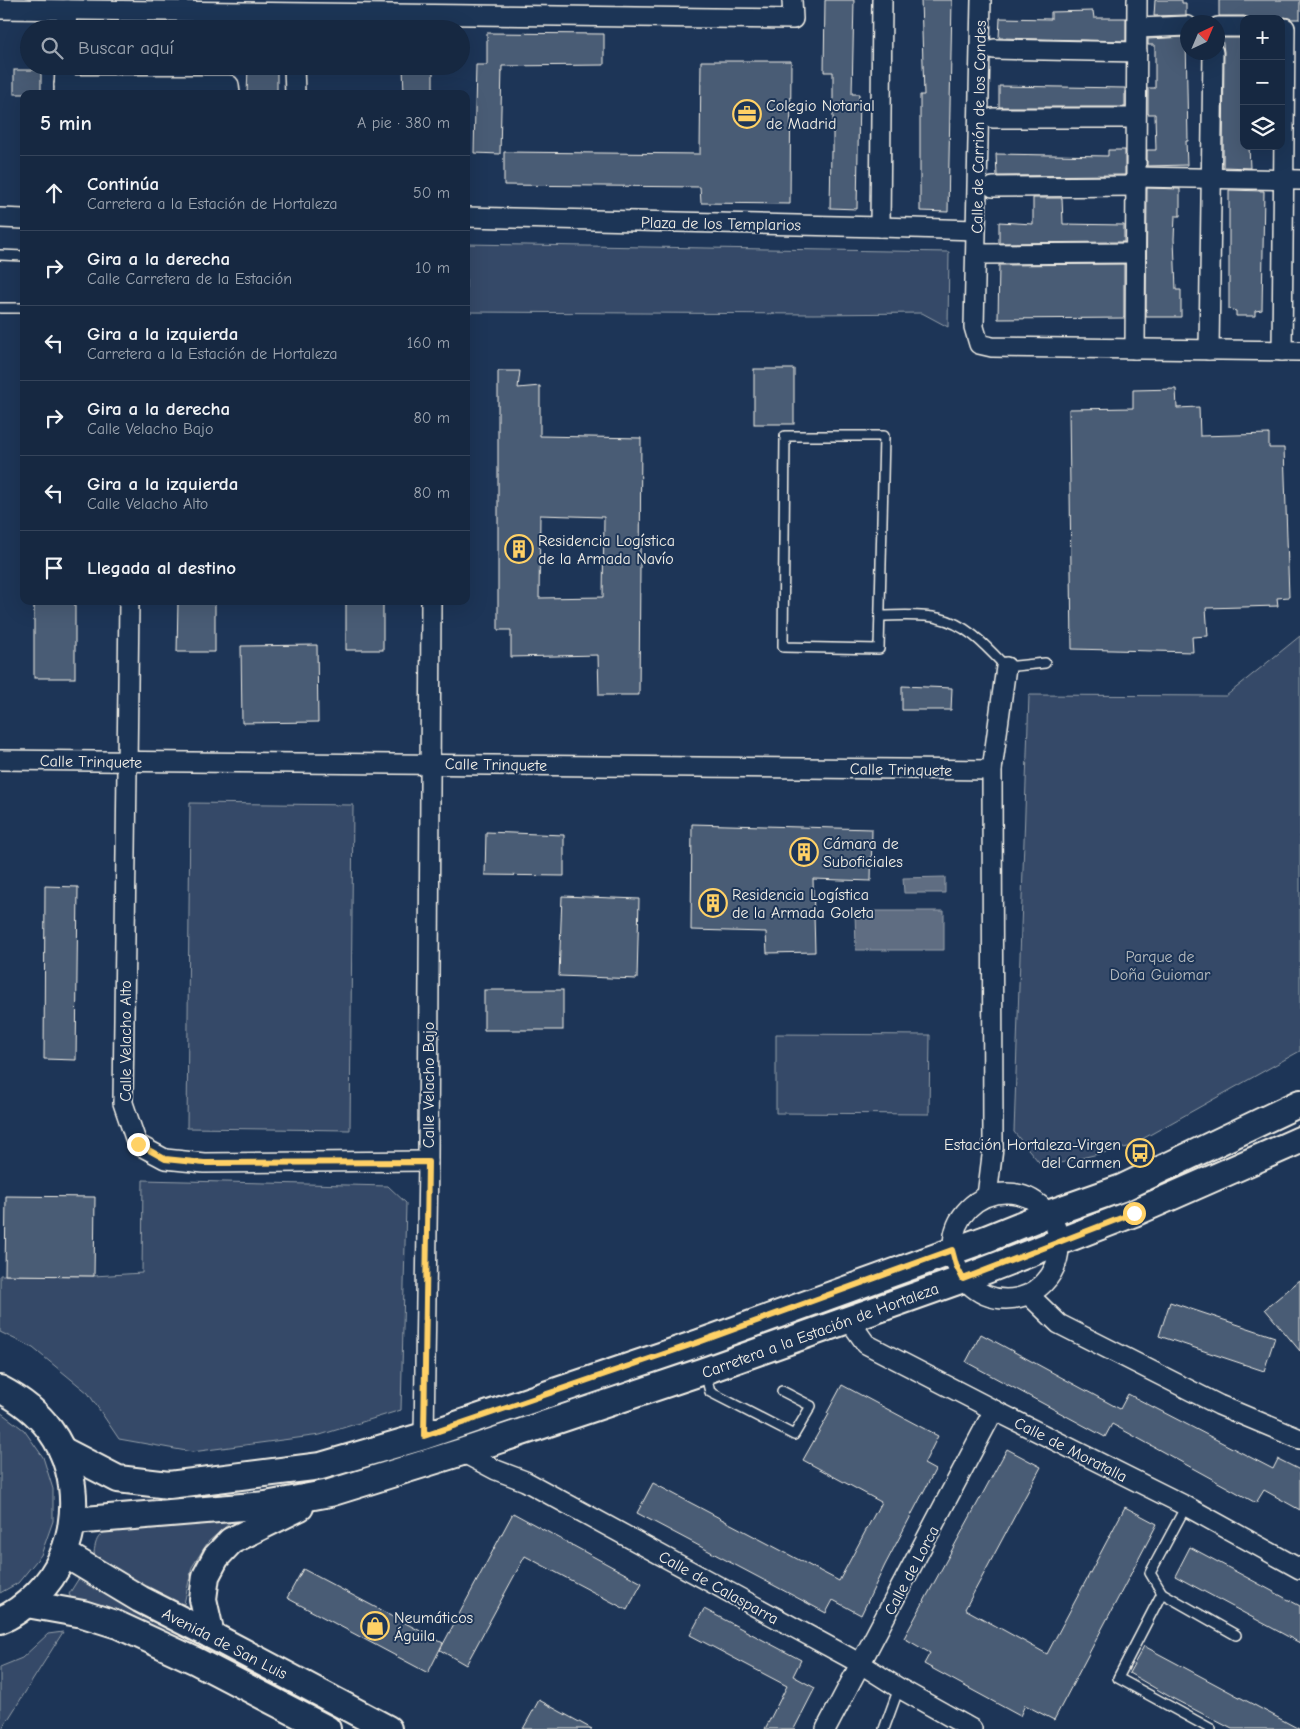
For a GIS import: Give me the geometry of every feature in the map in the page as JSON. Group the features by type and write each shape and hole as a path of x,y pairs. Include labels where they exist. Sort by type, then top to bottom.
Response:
{"street":[{"path":"0,9 67,10 107,5 191,6 287,14 537,8 793,19 792,0"},
{"path":"880,227 882,0"},
{"name":"Calle de Carrión de los Condes","path":"981,0 974,327 978,344 992,347 1291,351 1292,180 1289,28"},
{"path":"1135,349 1137,0"},
{"path":"66,20 67,10"},
{"path":"1138,28 1180,26"},
{"path":"1225,27 1240,27"},
{"name":"Calle de Carrión de los Condes","path":"994,50 1137,52"},
{"path":"1209,350 1213,60"},
{"path":"294,75 295,90"},
{"path":"64,82 229,85 230,90"},
{"name":"Calle de Carrión de los Condes","path":"993,118 1136,118"},
{"name":"Calle de Carrión de los Condes","path":"993,187 1212,178 1292,180"},
{"path":"0,218 20,219"},
{"name":"Plaza de los Templarios","path":"470,218 976,230"},
{"name":"Calle de Carrión de los Condes","path":"976,254 1135,253"},
{"name":"Calle Velacho Alto","path":"129,605 123,1103 138,1144 165,1159 204,1163 428,1162"},
{"name":"Calle Velacho Bajo","path":"424,1436 428,1162 430,605"},
{"path":"987,1196 993,1148 992,770 1006,667"},
{"name":"Calle Trinquete","path":"0,760 992,770"},
{"name":"Carretera a la Estación de Hortaleza","path":"62,1450 118,1479 169,1484 321,1466 424,1436 699,1342 1122,1188 1300,1103"},
{"name":"Carretera a la Estación de Hortaleza","path":"73,1521 266,1504 330,1493 462,1452 704,1371 963,1279 1134,1213 1300,1140"},
{"path":"1004,1193 1020,1195 1036,1202 1048,1214 1056,1228 1059,1243 1058,1259 1052,1274 1042,1286 1029,1295 1012,1300 993,1298 977,1291 963,1279 956,1265 952,1250 954,1233 960,1217 972,1204 987,1196 1004,1193"},
{"path":"1029,1295 1059,1324 1219,1405 1300,1439"},
{"name":"Calle de Moratalla","path":"849,1320 866,1344 1186,1506 1300,1569"},
{"path":"0,1389 16,1398 37,1415 50,1430 62,1450 73,1488 73,1521 64,1554 56,1571 44,1588 27,1604 0,1620"},
{"name":"Calle de Lorca","path":"826,1729 994,1410"},
{"name":"Calle de Calasparra","path":"462,1452 496,1470 525,1481 861,1664 899,1688 972,1729"},
{"name":"Carretera a la Estación de Hortaleza","path":"210,1635 203,1599 206,1576 216,1557 231,1541 330,1493"},
{"name":"Avenida de San Luis","path":"64,1554 140,1599 388,1729"},
{"name":"Avenida de San Luis","path":"27,1604 83,1614 118,1625 196,1661 318,1727"}],"lane":[{"path":"0,255 20,256"},
{"path":"0,308 20,308"},
{"path":"785,436 884,436 880,616 879,649 783,647 785,436"},
{"path":"880,616 937,617 956,624 979,639 1006,667 1045,663"},
{"path":"704,1371 710,1392 794,1435 811,1406 782,1391"},
{"path":"1186,1506 1150,1573 1162,1593 1236,1635"},
{"path":"1162,1593 1118,1678 1211,1729"},
{"path":"884,1729 899,1688"}],"green space":[{"path":"470,244 949,252 948,327 922,313 470,312"},
{"name":"Parque de Doña Guiomar","path":"1300,636 1300,1051 1128,1147 1043,1167 1014,1132 1029,695 1226,696"},
{"path":"190,803 353,805 350,1130 187,1128"},
{"path":"776,1034 930,1035 929,1114 776,1113"},
{"path":"143,1180 388,1186 406,1203 401,1410 320,1435 192,1452 119,1439 88,1393 33,1348 0,1332 0,1275 94,1276 142,1273"},
{"path":"0,1412 24,1430 43,1457 53,1489 53,1521 41,1555 18,1583 0,1593"},
{"path":"231,1522 208,1542 192,1567 184,1604 166,1600 154,1594 99,1559 94,1553 98,1538 104,1532 119,1527"},
{"path":"79,1578 142,1617 170,1630 193,1636 190,1646 116,1610 86,1601 72,1600 69,1594"},
{"path":"63,1632 2,1729 0,1729 0,1667 22,1658 48,1634"}],"shaded area":[{"path":"945,877 945,893 904,893 903,878"},
{"path":"855,911 944,911 944,950 856,950"}],"building":[{"path":"825,0 854,0 852,94 859,94 857,209 830,208 831,151 833,152 833,72 824,72"},
{"path":"921,0 952,0 948,212 920,211 920,95 924,95"},
{"path":"1155,0 1182,0 1182,3 1186,3 1186,15 1154,16"},
{"path":"1219,0 1300,0 1300,19 1292,19 1285,17 1285,15 1219,15"},
{"path":"1093,11 1094,18 1126,18 1126,41 999,38 1000,18 1051,19 1051,12"},
{"path":"487,33 604,34 604,65 502,66 500,154 474,153 476,65 487,65"},
{"path":"1180,37 1180,60 1186,60 1187,165 1147,166 1147,150 1156,150 1155,114 1148,114 1148,88 1155,88 1155,45 1148,45 1148,39"},
{"path":"1225,38 1240,38 1240,150 1249,150 1250,168 1223,167"},
{"path":"701,61 791,61 790,204 701,203 700,187 504,185 504,152 700,154"},
{"path":"14,70 20,70 20,75 41,75 41,90 20,90 20,94 14,94"},
{"path":"248,75 277,75 277,90 247,90"},
{"path":"403,75 433,75 433,90 404,90"},
{"path":"999,86 1125,88 1125,107 999,107"},
{"path":"1108,150 1125,150 1125,175 997,176 996,154 1108,156"},
{"path":"1147,188 1180,189 1180,216 1175,216 1174,239 1176,290 1181,290 1181,317 1146,317"},
{"path":"1229,190 1264,191 1262,310 1255,311 1255,316 1236,316 1236,311 1229,309"},
{"path":"1033,198 1062,198 1063,224 1124,225 1124,242 999,243 999,222 1033,224"},
{"path":"1124,264 1124,318 998,319 999,265"},
{"path":"754,369 794,369 794,424 754,424"},
{"name":"Residencia Logística de la Armada Navío","path":"498,371 520,371 518,388 540,386 540,436 641,438 639,695 599,695 598,655 511,657 511,630 498,630","holes":["540,515 604,517 603,597 539,598"]},
{"path":"1176,389 1177,408 1199,407 1200,436 1269,434 1269,448 1284,448 1289,597 1277,598 1278,606 1206,608 1208,636 1192,637 1193,652 1072,649 1069,409 1133,408 1133,390"},
{"path":"34,605 75,605 75,678 34,678"},
{"path":"178,605 215,605 215,652 177,652"},
{"path":"346,605 383,605 383,650 346,650"},
{"path":"317,645 318,722 242,723 241,646"},
{"path":"902,686 952,688 951,710 902,710"},
{"path":"692,824 872,829 871,881 813,879 815,952 767,953 766,932 691,930"},
{"path":"486,832 564,835 564,876 485,875"},
{"path":"45,886 78,887 76,1060 44,1059"},
{"path":"562,896 639,899 637,979 559,976"},
{"path":"484,990 563,990 563,1030 484,1030"},
{"path":"6,1196 95,1197 94,1276 5,1275"},
{"path":"1300,1280 1300,1351 1265,1309"},
{"path":"1170,1302 1275,1337 1264,1371 1159,1336"},
{"path":"981,1334 1120,1409 1128,1394 1273,1469 1278,1459 1300,1470 1300,1510 1264,1490 1256,1503 1112,1424 1105,1437 966,1362"},
{"path":"842,1385 938,1436 924,1464 935,1470 861,1615 833,1600 826,1613 637,1513 653,1483 839,1581 881,1502 803,1460 829,1414 827,1413"},
{"path":"1007,1449 1041,1467 965,1609 1047,1654 1125,1507 1157,1524 1054,1720 1025,1705 1020,1716 924,1664 930,1653 904,1638"},
{"path":"513,1513 642,1583 627,1610 525,1556 466,1665 440,1650"},
{"path":"1190,1547 1300,1606 1300,1643 1175,1576"},
{"path":"303,1569 443,1643 428,1673 287,1598"},
{"path":"704,1609 801,1660 793,1676 815,1688 794,1729 765,1729 787,1686 690,1635"},
{"path":"1144,1646 1299,1729 1232,1729 1172,1698 1129,1673"},
{"path":"539,1700 592,1729 523,1729"}],"place":[{"name":"Colegio Notarial de Madrid","path":"747,114"},
{"name":"Residencia Logística de la Armada Navío","path":"519,549"},
{"name":"Cámara de Suboficiales","path":"804,852"},
{"name":"Residencia Logística de la Armada Goleta","path":"713,903"},
{"name":"Estación Hortaleza-Virgen del Carmen","path":"1140,1153"},
{"name":"Neumáticos Águila","path":"375,1626"}],"route":[{"path":"138,1144 165,1159 204,1163 428,1162 424,1436 699,1342 952,1250 956,1265 963,1279 1134,1213"}]}
